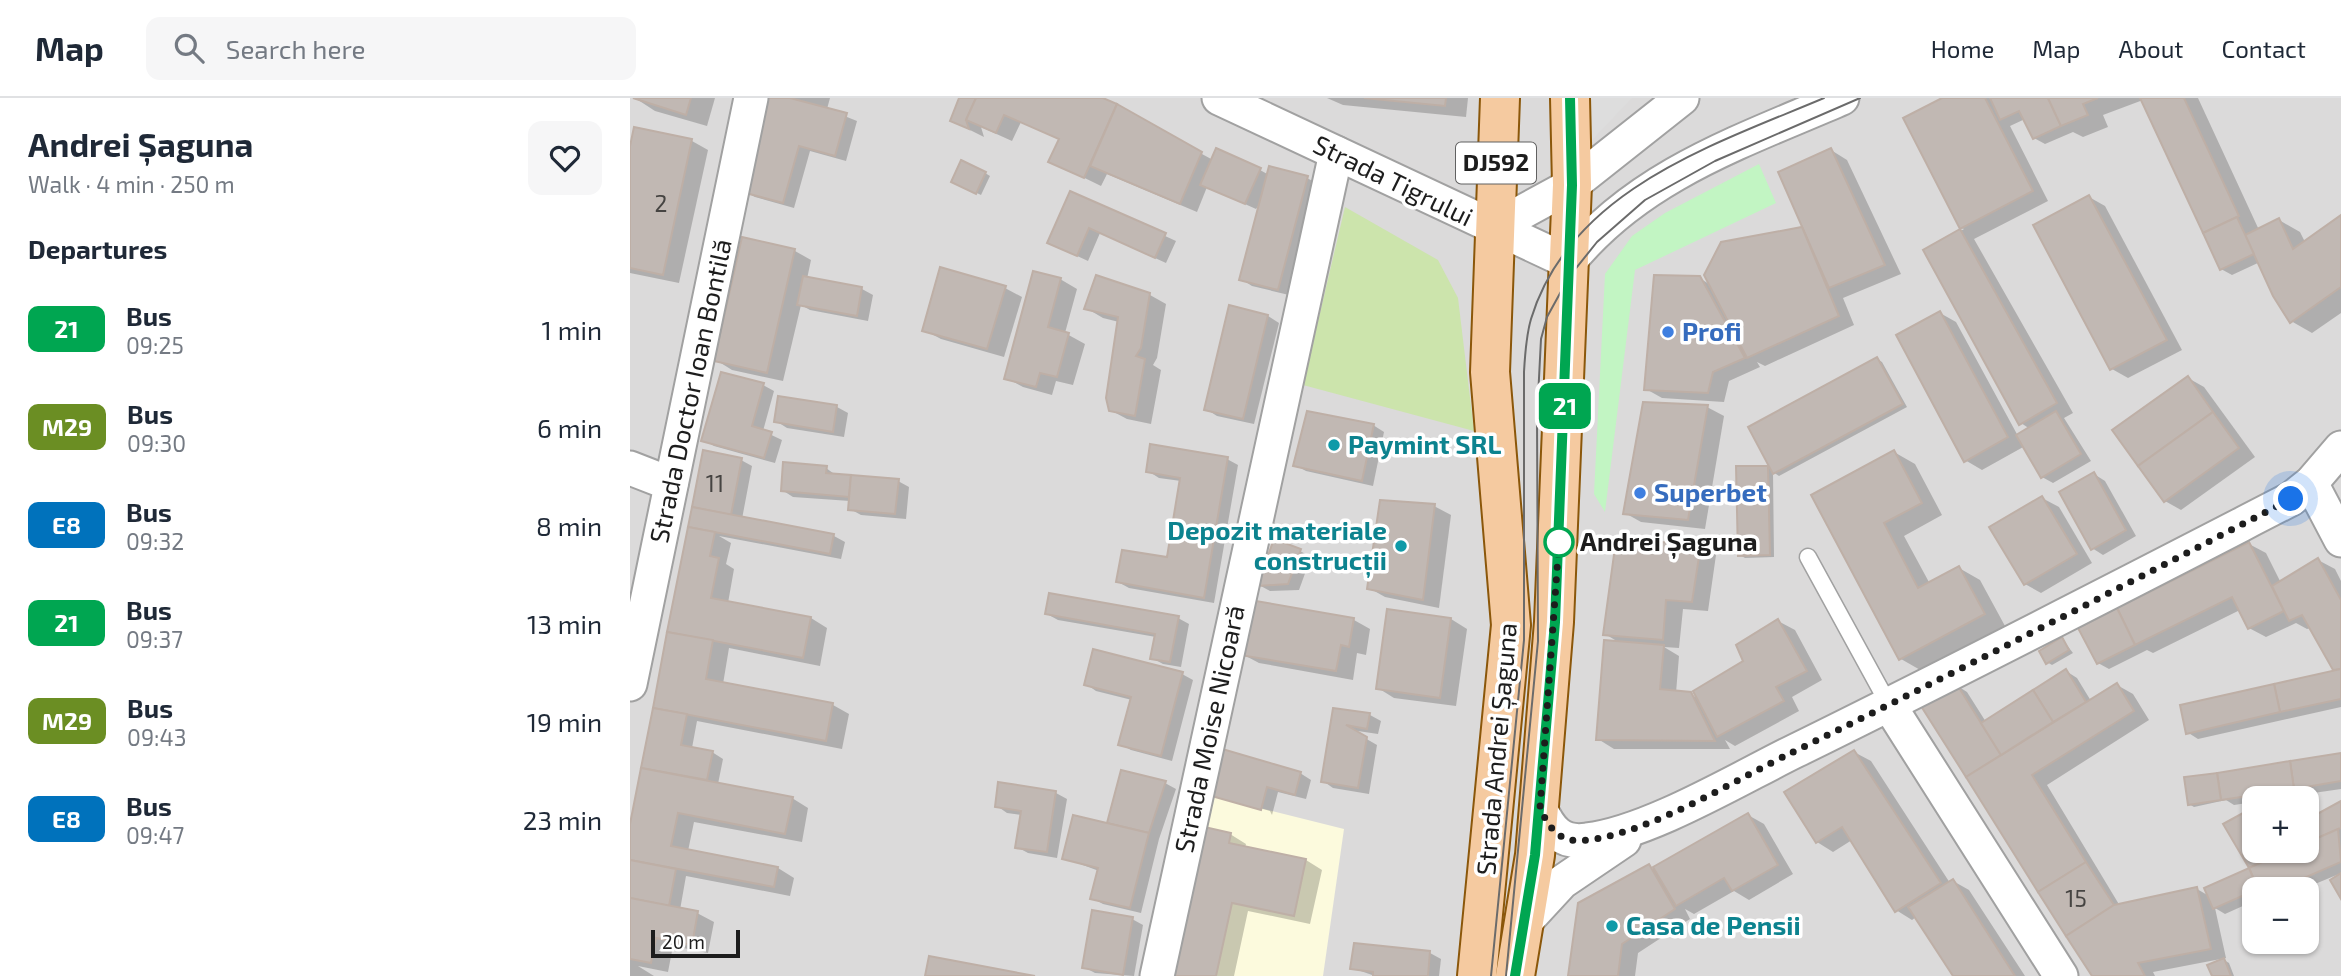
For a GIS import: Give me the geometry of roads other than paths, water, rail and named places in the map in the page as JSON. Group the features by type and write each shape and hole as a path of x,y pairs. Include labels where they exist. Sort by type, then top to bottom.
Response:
{"main road":[{"name":"DJ592","path":"1493,229 1500,98"},
{"name":"DJ592","path":"1570,98 1572,185"},
{"name":"Strada Andrei Șaguna","path":"1515,976 1526,921 1540,808 1555,622 1572,185"},
{"name":"Strada Andrei Șaguna","path":"1477,976 1511,625 1490,372 1493,229"}],"street":[{"name":"Strada Doctor Ioan Bontilă","path":"630,684 751,98"},
{"name":"Strada Tigrului","path":"1219,98 1493,229 1569,262"},
{"path":"1493,229 1572,185 1682,98"},
{"path":"1569,262 1611,216 1664,178 1842,98"},
{"name":"Strada Moise Nicoară","path":"1157,976 1336,153"},
{"path":"1540,808 1547,823 1558,836 1568,841 1586,841 1613,834 1665,815 1889,705 2291,499 2311,484 2341,448"},
{"path":"630,468 671,484"},
{"path":"2311,484 2341,540"},
{"path":"1889,705 2061,976"},
{"path":"1526,921 1562,882 1665,815"}],"lane":[{"path":"1808,557 1889,705"}],"tram line":[{"path":"1491,976 1524,640 1524,372 1531,319 1550,274 1578,237 1612,205 1651,178 1693,155 1824,98"},
{"path":"1506,976 1538,641 1537,417 1541,339 1547,317 1569,277 1597,242 1645,200 1715,161 1860,98"}],"place":[{"name":"Profi","path":"1668,332"},
{"name":"Paymint SRL","path":"1334,445"},
{"name":"Superbet","path":"1640,493"},
{"name":"Andrei Șaguna","path":"1559,542"},
{"name":"Depozit materiale construcții","path":"1401,546"},
{"name":"Casa de Pensii","path":"1612,926"}]}
